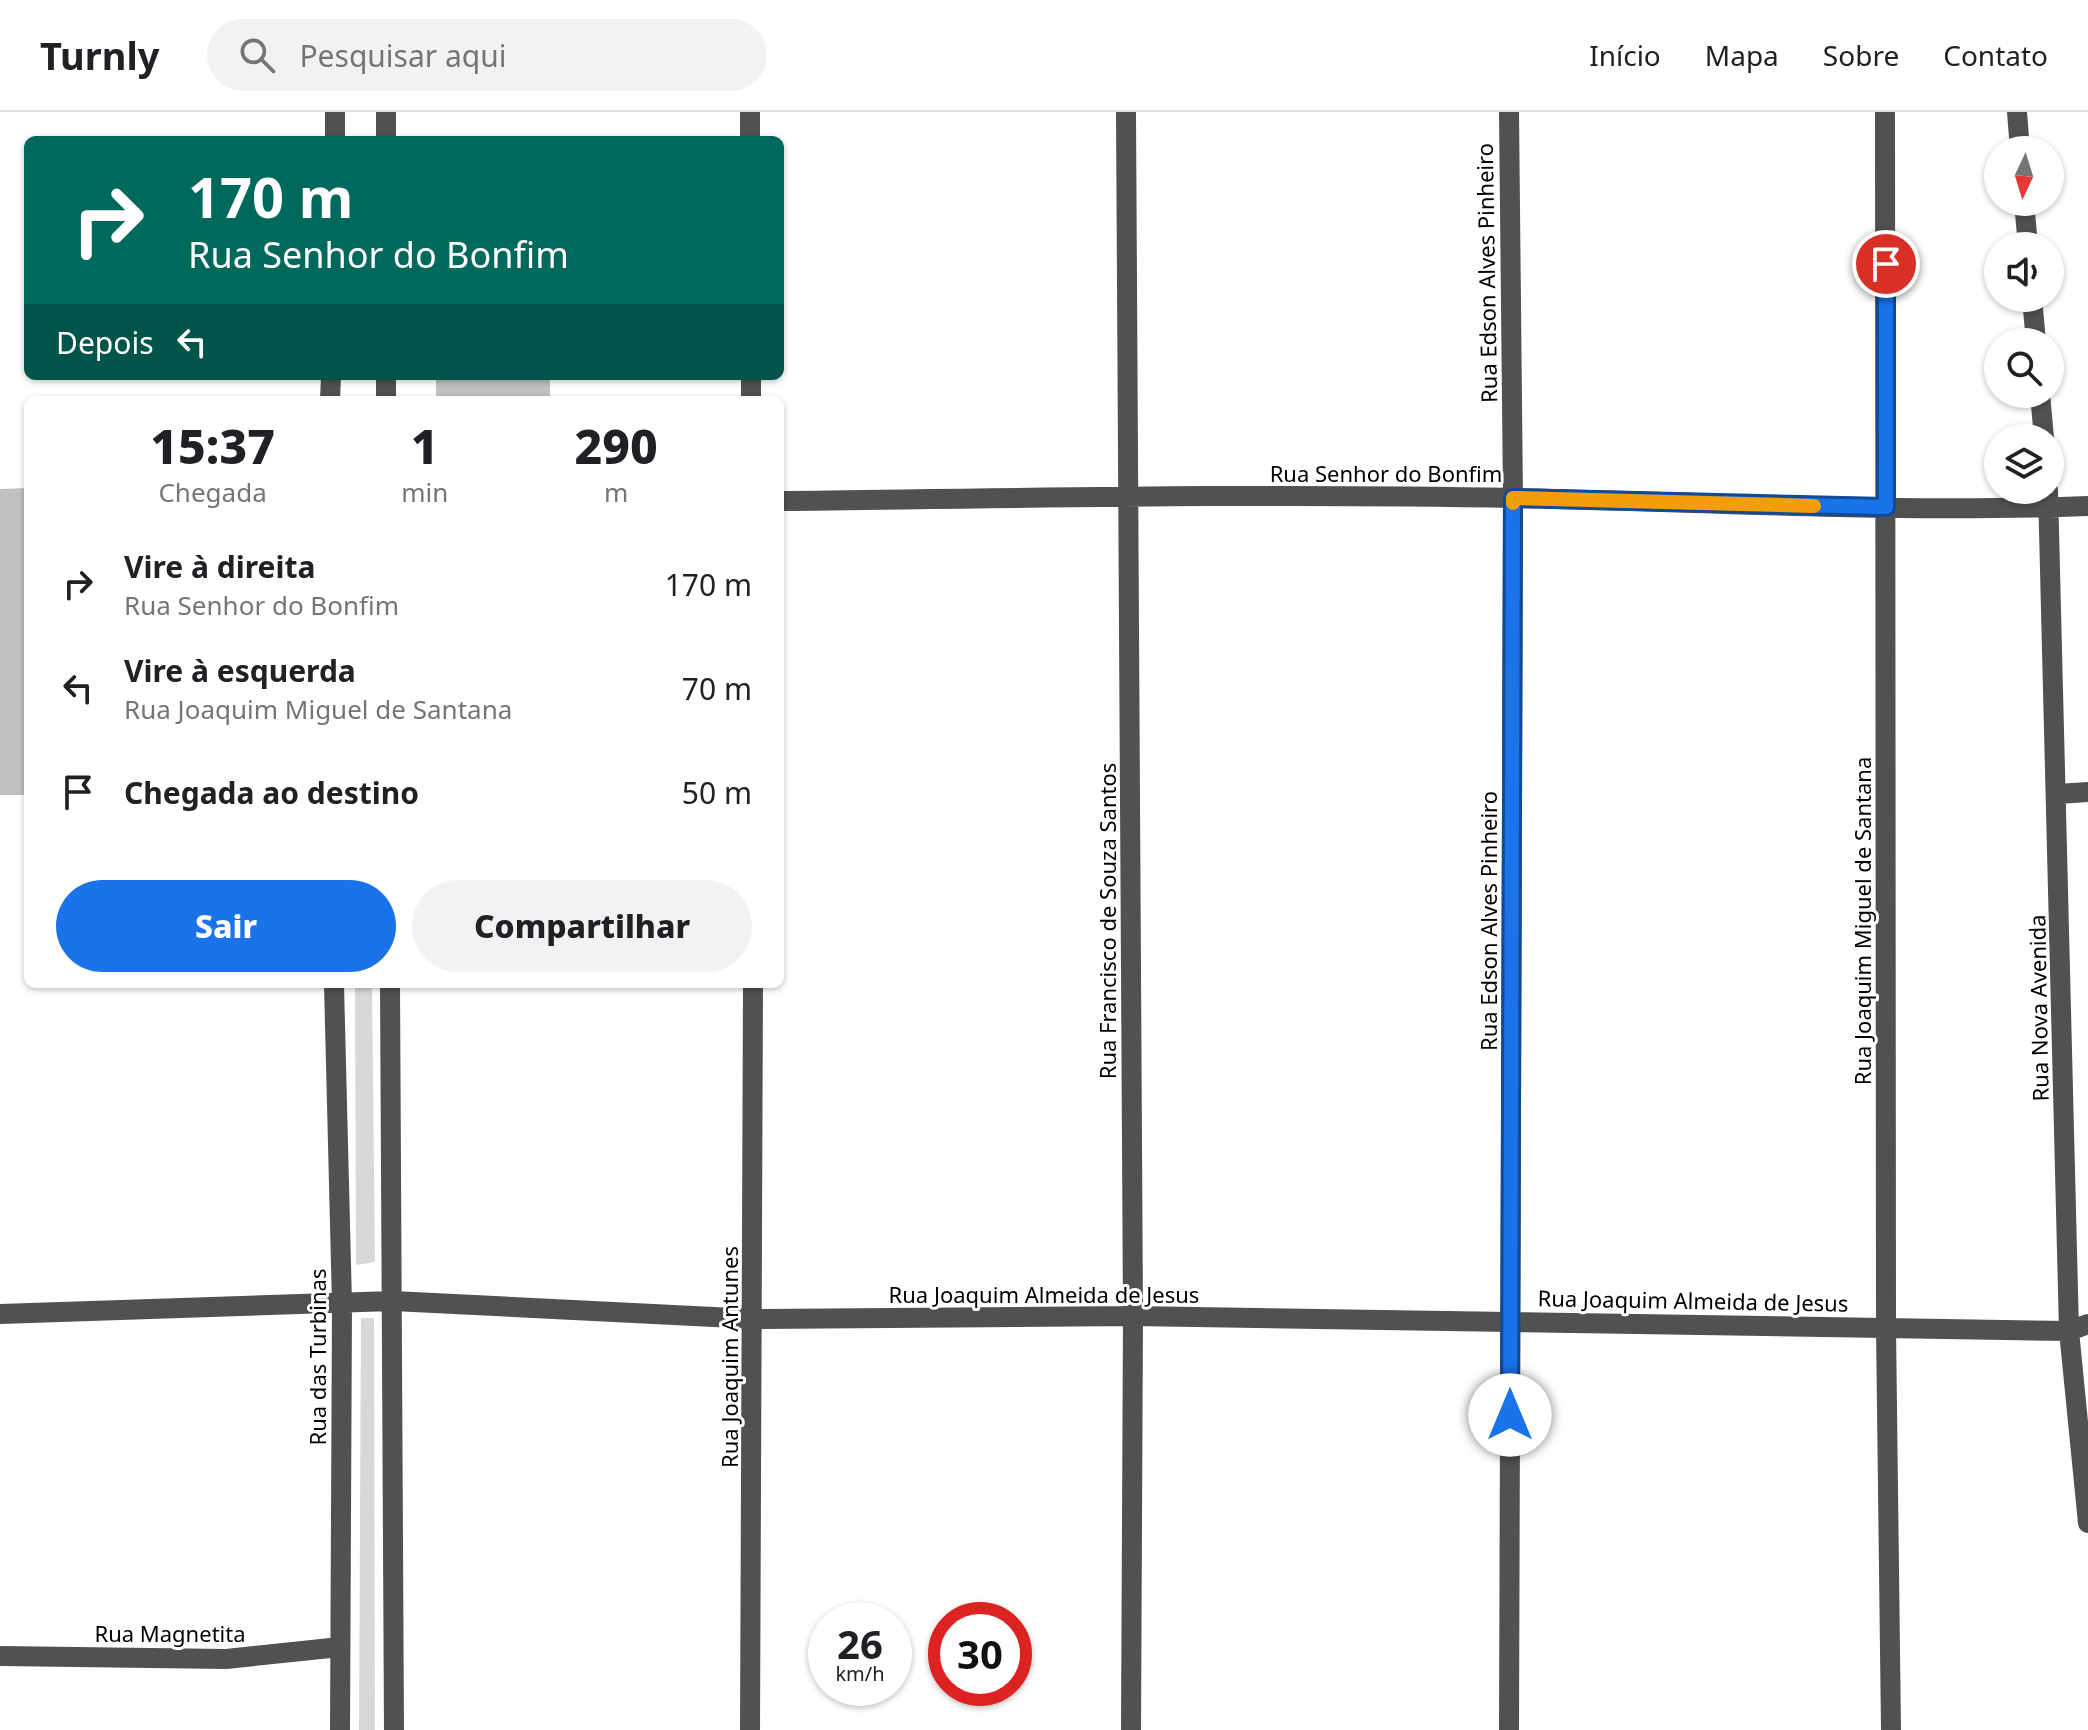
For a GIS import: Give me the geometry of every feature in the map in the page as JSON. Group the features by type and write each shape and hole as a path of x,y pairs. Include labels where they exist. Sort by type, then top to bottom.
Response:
{"street":[{"path":"335,112 335,136"},
{"path":"386,112 386,136"},
{"path":"750,112 750,136"},
{"name":"Rua Francisco de Souza Santos","path":"1126,112 1133,1316 1131,1730"},
{"name":"Rua Edson Alves Pinheiro","path":"1509,112 1513,498 1509,1730"},
{"name":"Rua Joaquim Miguel de Santana","path":"1885,112 1886,1328 1891,1730"},
{"path":"2017,112 2019,136"},
{"name":"Rua Senhor do Bonfim","path":"784,501 1130,496 1513,498 1886,507 1984,502"},
{"name":"Rua Senhor do Bonfim","path":"2064,502 2088,506"},
{"name":"Rua Nova Avenida","path":"2048,504 2088,1523"},
{"path":"2058,794 2088,792"},
{"name":"Rua das Turbinas","path":"334,988 342,1304 340,1730"},
{"path":"390,988 394,1730"},
{"name":"Rua Joaquim Antunes","path":"750,1730 753,988"},
{"name":"Rua Joaquim Almeida de Jesus","path":"0,1314 393,1301 754,1319 1133,1316 1886,1328 2078,1328"},
{"name":"Rua Magnetita","path":"0,1656 226,1659 340,1647"}],"shaded area":[{"path":"355,988 372,988 375,1262 356,1265"},
{"path":"361,1318 374,1318 375,1730 359,1730"}],"building":[{"path":"436,380 550,380 550,396 436,396"},
{"path":"24,488 24,795 0,795 0,489"}],"slow traffic":[{"path":"1513,503 1513,498 1814,506"}],"route":[{"path":"1510,1415 1513,498 1886,507 1886,264"}]}
